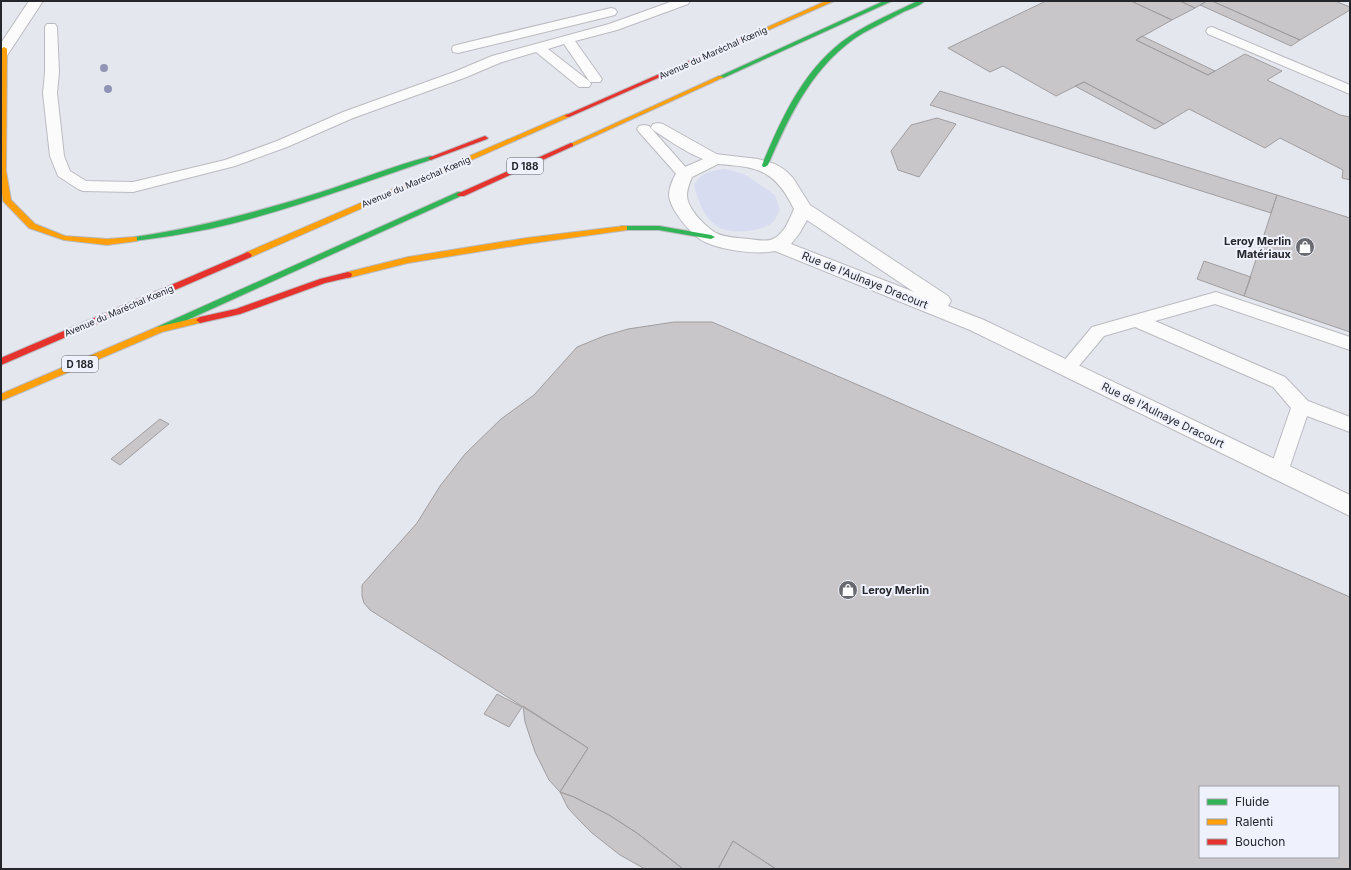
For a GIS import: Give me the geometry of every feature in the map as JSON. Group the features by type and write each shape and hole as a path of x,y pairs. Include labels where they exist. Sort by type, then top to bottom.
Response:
{"main road":[{"name":"Avenue du Maréchal Kœnig","path":"1,362 526,135 831,1"},
{"name":"D 188","path":"1,398 412,217 889,1"},
{"path":"765,165 787,114 818,68 841,46 868,27 922,1"},
{"path":"3,51 3,170 7,201 32,226 64,238 107,242 163,236 255,215 439,155 489,136 526,135"},
{"path":"160,329 238,312 323,281 416,259 526,241 624,228 658,228 711,237"}],"street":[{"path":"3,51 36,1"},
{"path":"715,159 765,165 780,174 795,191 803,209 791,234 776,245 755,246 726,242 711,237 683,211 678,195 684,174 715,159"},
{"name":"Rue de l'Aulnaye Dracourt","path":"803,209 977,324"},
{"name":"Rue de l'Aulnaye Dracourt","path":"776,245 977,324 1350,506"}],"lane":[{"path":"51,27 52,72 50,93 57,156 63,173 83,186 133,187 230,163 282,144 348,115 459,75 497,59 613,27 684,1"},
{"path":"458,49 507,36 559,26 611,12"},
{"path":"1212,31 1350,90"},
{"path":"538,47 590,82 567,39"},
{"path":"684,174 651,128 715,159"},
{"path":"1067,368 1098,331 1216,298 1350,344"},
{"path":"1136,320 1279,382 1301,406 1350,425"},
{"path":"1279,472 1301,406"}],"shaded area":[{"path":"725,169 744,174 775,195 780,210 774,221 763,228 739,232 718,227 709,219 697,197 694,185 703,175"}],"building":[{"path":"1046,1 1131,1 1172,20 1136,40 1208,75 1245,54 1282,71 1267,80 1340,115 1350,117 1350,180 1342,178 1343,170 1280,138 1265,148 1189,109 1164,124 1084,82 1056,96 1003,66 990,72 948,48"},
{"path":"1131,1 1180,1 1195,8 1172,20"},
{"path":"1180,1 1207,1 1195,8"},
{"path":"1207,1 1212,1 1300,40 1291,46 1200,5"},
{"path":"1212,1 1335,1 1350,7 1350,10 1300,40"},
{"path":"1142,36 1215,71 1208,75 1136,40"},
{"path":"1084,82 1164,124 1155,129 1075,86"},
{"path":"940,91 1277,195 1271,213 930,105"},
{"path":"937,118 956,124 919,177 898,170 891,151 911,125"},
{"name":"Leroy Merlin Matériaux","path":"1277,195 1350,218 1350,332 1244,296"},
{"path":"1204,261 1251,277 1244,296 1197,279"},
{"name":"Leroy Merlin","path":"674,322 712,322 1350,597 1350,869 776,869 733,841 718,869 683,869 637,833 609,815 574,797 560,792 588,748 370,610 364,603 362,596 362,585 417,523 440,486 465,454 501,419 534,395 577,347 604,336 628,329"},
{"path":"160,419 169,424 120,465 111,459"},
{"path":"497,694 522,707 509,727 484,714"},
{"path":"523,706 588,748 560,792 549,780 535,752 525,722"},
{"path":"560,792 574,797 609,815 637,833 683,869 645,869 620,855 592,833 580,821 568,808"},
{"path":"733,841 776,869 718,869"}],"traffic: fast":[{"path":"721,77 889,1"},
{"path":"765,165 787,116 816,70 851,38 881,21 922,1"},
{"path":"134,239 172,234 247,217 431,158"},
{"path":"160,329 461,194"},
{"path":"624,228 659,228 711,237"}],"traffic: slow":[{"path":"764,30 831,1"},
{"path":"4,49 3,171 7,201 32,226 64,238 107,242 134,239"},
{"path":"571,145 721,77"},
{"path":"248,255 567,116"},
{"path":"348,275 408,260 526,241 624,228"},
{"path":"1,398 160,329 200,320"}],"traffic: jam":[{"path":"567,116 764,30"},
{"path":"431,158 485,138"},
{"path":"461,194 571,145"},
{"path":"1,362 248,255"},
{"path":"200,320 237,312 323,281 348,275"}],"place":[{"name":"Leroy Merlin Matériaux","path":"1305,247"},
{"name":"Leroy Merlin","path":"848,590"}]}
